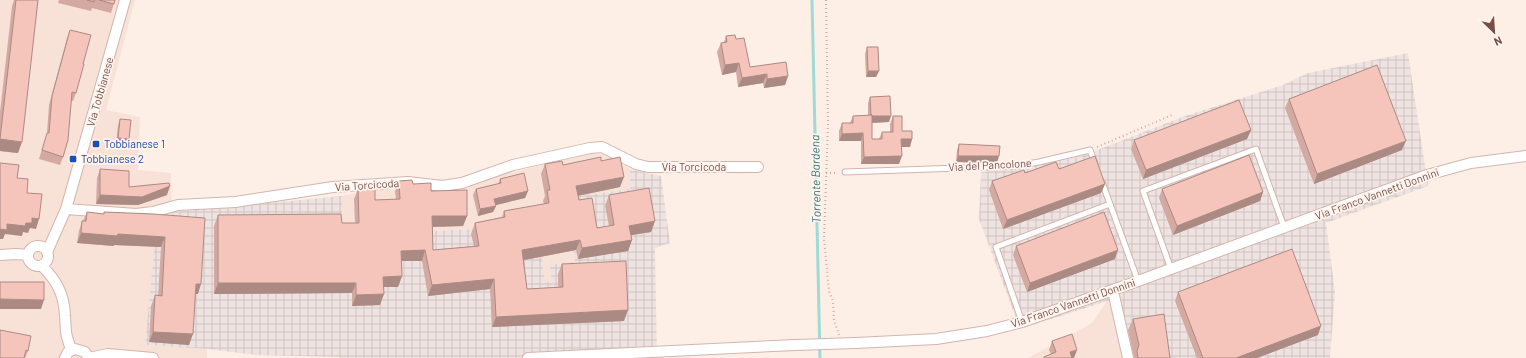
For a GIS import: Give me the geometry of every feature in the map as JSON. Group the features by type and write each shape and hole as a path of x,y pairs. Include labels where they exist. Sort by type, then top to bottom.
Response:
{"street":[{"name":"Via Tobbianese","path":"42,266 48,261 48,252 66,209 125,0"},
{"name":"Via Torcicoda","path":"66,209 136,214 153,212 178,205 235,202 340,186 408,182 442,186 483,177 514,166 590,148 602,147 636,164 648,167 758,167"},
{"name":"Via Franco Vannetti Donnini","path":"528,358 795,345 856,344 936,339 988,330 1022,322 1171,270 1447,169 1470,163 1526,156"},
{"path":"48,252 43,247 36,246 30,250 28,258 31,264 37,267 42,266 56,283 60,291 64,306 66,337 72,350"},
{"path":"0,255 28,255"},
{"path":"1113,290 1128,358"},
{"path":"65,358 68,352 79,349 86,352 89,358 108,354 152,358"}],"lane":[{"path":"1090,150 1098,170"},
{"name":"Via del Pancolone","path":"845,172 1016,166 1090,150"},
{"path":"1171,270 1143,191 1150,188 1256,150 1284,228"},
{"path":"1100,177 1138,281"},
{"path":"1022,322 996,247 1110,204"}],"path":[{"path":"826,0 828,123 824,239 830,291 833,301 834,320 839,332 839,339"},
{"path":"1090,150 1172,115"},
{"path":"826,173 845,172"}],"shaded area":[{"path":"0,0 135,0 106,110 140,117 138,170 171,173 172,219 145,345 207,349 207,358 0,358"},
{"path":"1408,53 1428,186 1326,223 1335,292 1330,358 1130,358 1117,298 1020,329 979,219 981,172 1019,169 1082,156 1185,116 1283,85 1308,73"},
{"path":"587,154 603,154 630,169 630,189 575,262 552,282 545,282 473,229 433,231 433,218 342,231 342,196 374,190 460,191 505,174"},
{"path":"630,169 661,176 670,243 655,248 657,358 340,358 257,355 207,349 145,345 157,221 172,219 172,212 342,196 342,231 433,218 433,231 473,229 535,209 545,282 552,282 550,265 575,262 567,198 630,189"},
{"path":"1117,297 1130,358 1028,358 1092,323 1107,301"}],"building":[{"path":"16,0 38,0 22,142 0,139"},
{"path":"99,0 115,0 114,4"},
{"path":"70,30 91,35 76,93 72,92 68,140 63,157 42,150 47,133 49,133 52,96"},
{"path":"735,35 736,39 744,38 750,67 786,62 788,76 767,79 767,74 742,78 739,63 725,65 721,43 727,42 726,36"},
{"path":"867,47 878,47 879,71 868,71"},
{"path":"1377,65 1406,141 1317,174 1289,99"},
{"path":"890,96 891,116 872,116 870,97"},
{"path":"1239,100 1251,130 1146,170 1134,140"},
{"path":"872,115 872,139 882,139 882,132 893,132 893,116 902,116 902,131 912,131 912,139 901,139 902,156 864,157 863,133 842,134 842,123 853,123 853,116"},
{"path":"120,119 131,120 129,139 118,138"},
{"path":"959,144 1000,146 999,156 958,156"},
{"path":"1249,155 1263,192 1177,226 1162,189"},
{"path":"1095,156 1105,184 1007,220 992,181 1024,170 1025,173 1056,162 1059,169"},
{"path":"601,157 601,161 620,157 624,177 576,186 579,200 592,198 597,228 614,225 609,195 649,188 655,221 629,226 632,240 582,248 580,240 522,250 527,289 563,287 562,264 626,261 628,310 496,317 494,279 432,285 425,250 401,251 402,276 383,277 384,294 356,295 356,283 218,283 218,215 341,214 342,223 359,223 358,189 375,188 375,200 400,199 399,181 412,180 413,184 431,183 431,191 467,190 467,216 432,216 433,250 479,246 475,223 505,217 504,211 549,203 547,190 550,190 545,164 562,161 563,165"},
{"path":"0,163 19,165 17,178 28,179 27,193 42,194 39,219 32,218 32,223 26,223 25,226 7,224 7,230 0,229"},
{"path":"100,169 129,171 129,187 169,183 170,186 142,197 100,195"},
{"path":"524,173 528,191 494,199 496,206 480,209 476,189 501,183 500,179"},
{"path":"87,212 104,214 104,212 153,214 205,218 201,284 196,284 193,334 153,332 155,295 162,296 165,237 118,234 117,236 81,233 82,221 86,221"},
{"path":"1104,212 1118,250 1030,283 1016,246"},
{"path":"1292,249 1321,326 1236,358 1203,358 1178,292"},
{"path":"0,282 44,282 44,300 0,299"},
{"path":"1164,314 1170,358 1138,358 1137,351 1139,345 1133,319"},
{"path":"0,330 31,336 28,351 26,350 24,358 0,358"},
{"path":"1072,334 1077,350 1070,352 1072,358 1044,358 1056,352 1052,341"}],"waterway":[{"name":"Torrente Bardena","path":"812,0 820,358"}],"place":[{"name":"Tobbianese 1","path":"96,144"},
{"name":"Tobbianese 2","path":"73,159"}]}
